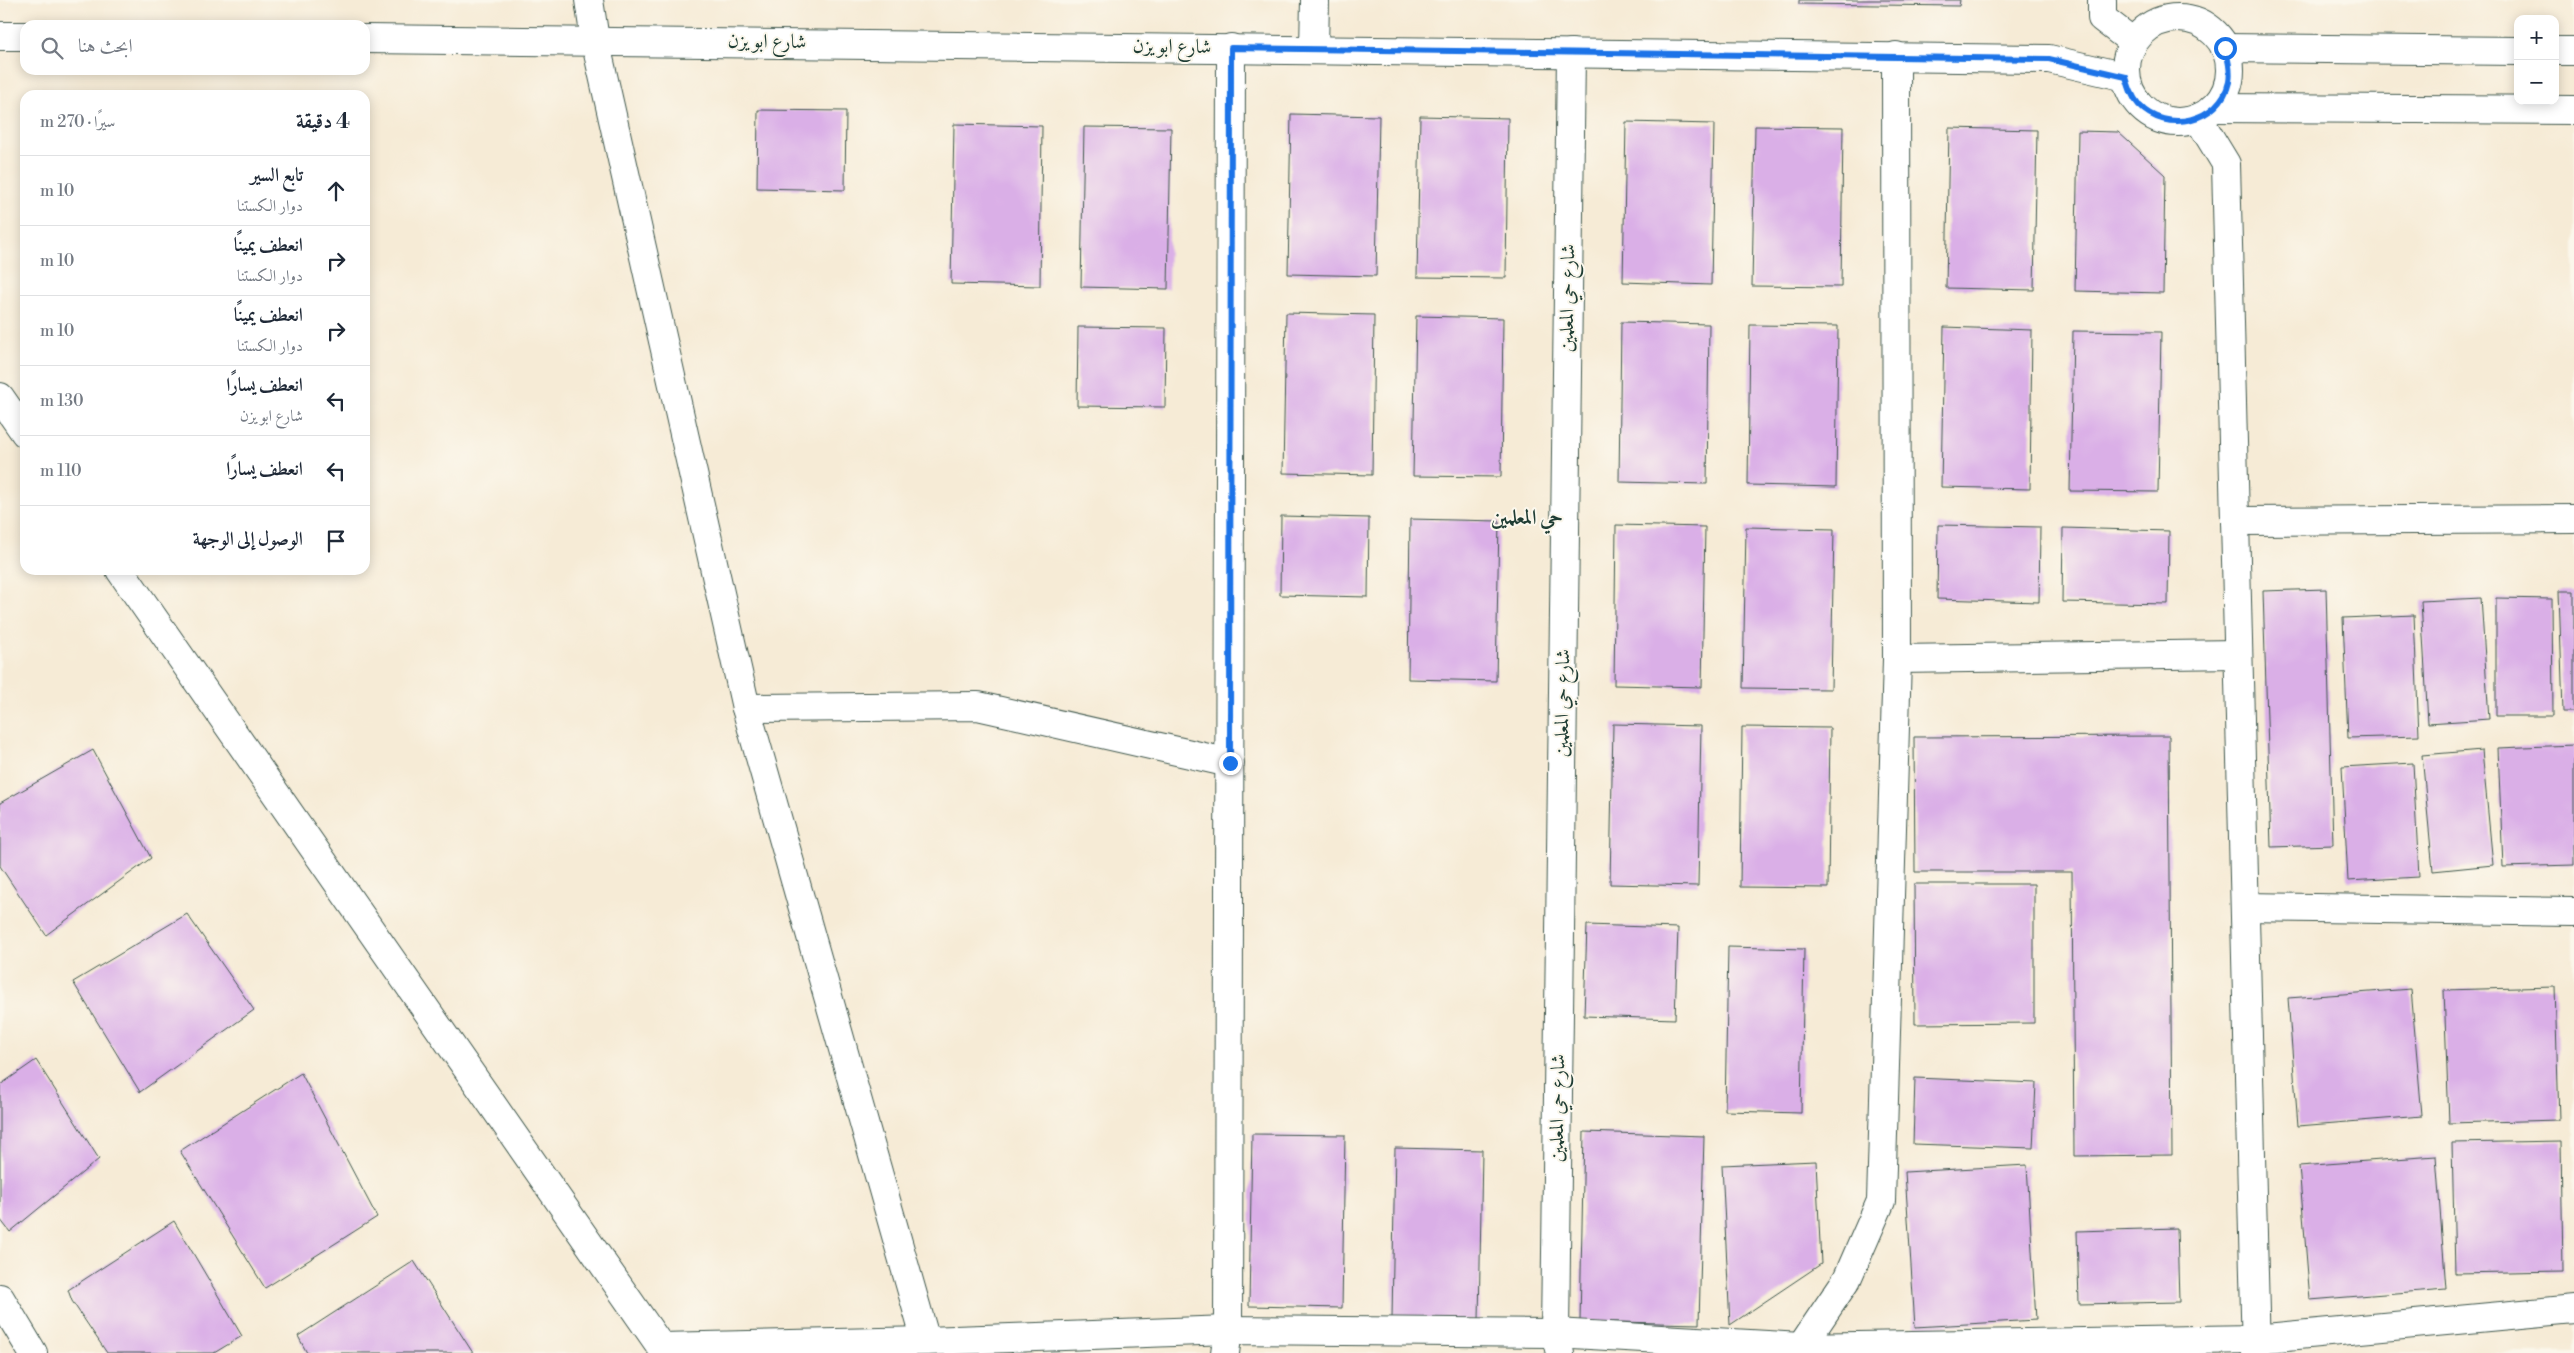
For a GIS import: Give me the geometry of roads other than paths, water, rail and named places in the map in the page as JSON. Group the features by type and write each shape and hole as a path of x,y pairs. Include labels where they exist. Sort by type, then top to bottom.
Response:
{"street":[{"path":"590,0 595,40 746,708 926,1341"},
{"path":"1314,0 1314,49"},
{"path":"2102,0 2102,18 2133,42"},
{"path":"2206,113 2228,83 2230,66 2225,48 2212,31 2178,9 2146,28 2133,42 2126,60 2126,77 2136,100 2154,117 2180,122 2206,113 2574,110"},
{"path":"0,36 20,36"},
{"name":"شارع ابو يزن","path":"370,39 595,40 2049,59 2126,77"},
{"path":"1226,1341 1230,763 1231,48"},
{"path":"2225,48 2514,51"},
{"path":"2559,51 2574,51"},
{"name":"شارع حي المعلمين","path":"1558,1343 1571,53"},
{"path":"1799,1350 1847,1279 1881,1201 1897,659 1896,56"},
{"path":"2206,113 2226,164 2255,1346"},
{"path":"0,397 20,426"},
{"path":"2235,522 2574,519"},
{"path":"123,575 661,1347 926,1341 1558,1343 1799,1350 2255,1346 2574,1309"},
{"path":"1897,659 2238,654"},
{"path":"746,708 978,706 1230,763"},
{"path":"2245,907 2574,912"},
{"path":"0,1298 33,1353"}],"district":[{"name":"حي المعلمين","path":"1527,518"}]}
